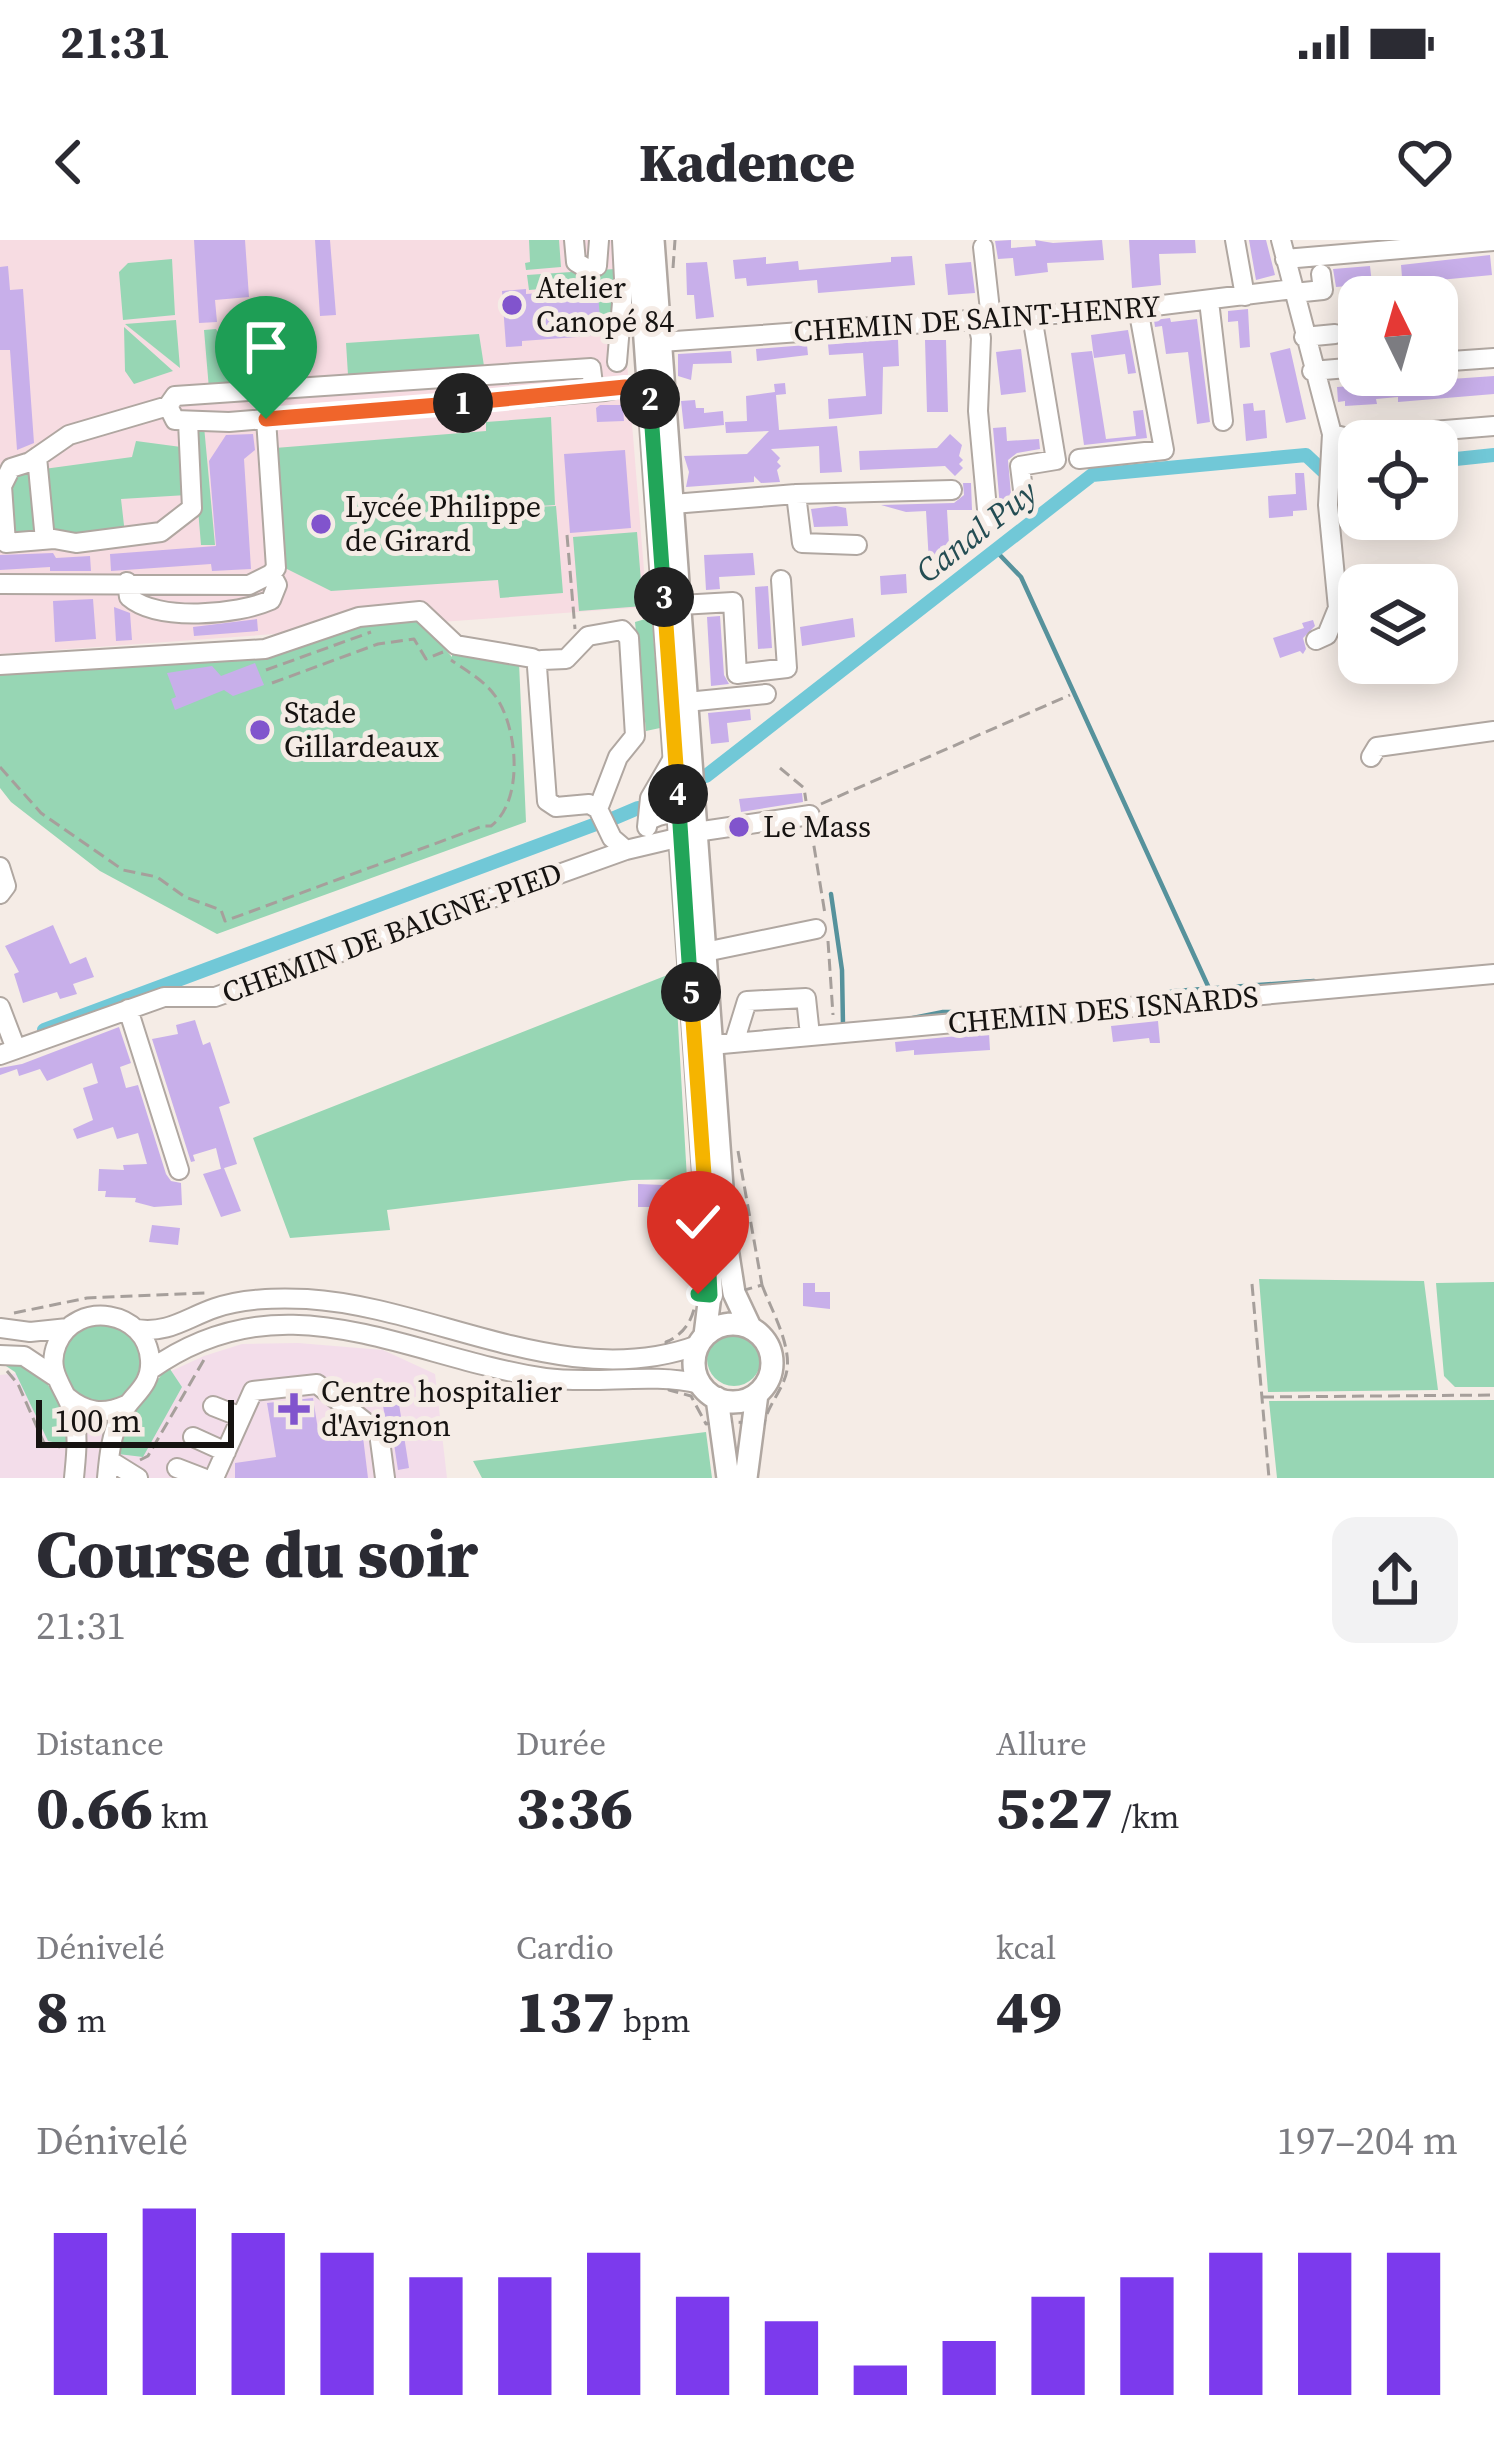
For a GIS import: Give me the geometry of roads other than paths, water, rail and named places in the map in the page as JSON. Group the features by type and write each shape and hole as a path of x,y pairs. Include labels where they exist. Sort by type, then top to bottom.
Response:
{"main road":[{"path":"638,240 673,504 687,702 710,1295 694,1365 712,1401 728,1478"},
{"path":"653,240 649,389 675,755 723,1044 726,1242 734,1293 750,1327 767,1342 772,1364 757,1394 744,1400 712,1401"},
{"path":"702,1340 726,1324 750,1327"},
{"path":"746,1478 757,1394"}],"street":[{"path":"574,240 576,262 586,268 597,266 599,240"},
{"path":"622,240 624,280 616,371 625,387"},
{"path":"1235,240 1245,296"},
{"path":"1316,640 1327,635 1338,608 1328,505 1332,434 1283,249 1494,241"},
{"path":"983,247 978,411 988,520"},
{"path":"1294,291 1323,290 1321,274"},
{"name":"CHEMIN DE SAINT-HENRY","path":"653,345 1138,308 1294,291"},
{"path":"1209,301 1223,421"},
{"path":"1079,459 1164,450 1138,308"},
{"path":"1024,498 1020,466 1056,460 1032,316"},
{"path":"1304,337 1335,334"},
{"path":"617,362 630,349 653,345"},
{"path":"1458,361 1494,358"},
{"path":"188,422 192,508 161,532 76,543 45,539 6,543 2,486 11,468 69,435 168,406 175,396 591,368 594,392"},
{"path":"1312,371 1338,369"},
{"path":"168,406 175,420 188,422 625,387 649,389"},
{"path":"0,584 249,584 271,574 276,568 266,419"},
{"path":"1332,434 1347,438 1494,426"},
{"path":"37,457 45,539"},
{"path":"673,504 796,494 952,490"},
{"path":"796,494 802,543 857,544"},
{"path":"127,582 129,597 164,614 254,608 271,600 277,585 271,574"},
{"path":"680,605 733,602 737,674 787,668 781,580"},
{"path":"0,665 265,649 359,617 421,611 450,649 538,662 566,658 597,633 622,630 629,638 635,736 618,757 598,809"},
{"path":"538,662 547,801 556,808 590,804 598,809 612,838 636,847 648,821 650,798 675,755"},
{"path":"687,702 766,694"},
{"path":"1371,757 1377,747 1414,739 1494,731"},
{"path":"648,821 663,814 689,825 810,815"},
{"name":"CHEMIN DE BAIGNE-PIED","path":"8,1052 164,997 215,997 689,825"},
{"path":"0,867 6,886 0,894"},
{"path":"705,952 815,928"},
{"name":"CHEMIN DES ISNARDS","path":"723,1044 1494,974"},
{"path":"723,1044 748,1001 806,998 809,1026"},
{"path":"0,1007 8,1052"},
{"path":"128,1009 179,1170"},
{"path":"136,1329 163,1331 230,1304 305,1299 374,1308 521,1349 582,1356 667,1354 702,1340"},
{"path":"1,1321 30,1332 68,1328 98,1315 120,1318 136,1329 148,1349 150,1370 113,1433 108,1469 138,1470"},
{"path":"150,1370 208,1337 232,1329 287,1324 363,1333 542,1378 664,1383 712,1401"},
{"path":"54,1376 55,1350 68,1328"},
{"path":"0,1355 24,1356 54,1376 77,1406 102,1412 126,1405"},
{"path":"214,1478 253,1391 317,1384 380,1433 385,1478"},
{"path":"67,1397 76,1432 74,1478"},
{"path":"213,1406 242,1417"},
{"path":"193,1437 226,1452"},
{"path":"177,1468 203,1478"}],"waterway":[{"name":"Canal Puy","path":"706,776 1092,475 1306,455 1323,471"},
{"name":"Canal Puy","path":"1458,459 1494,455"},
{"name":"Canal Puy","path":"1333,472 1338,472"},
{"path":"996,551 1021,577 1208,986"},
{"name":"Canal Puy","path":"612,819 638,808"},
{"name":"Canal Puy","path":"44,1030 596,824"},
{"path":"831,894 842,970 843,1025"},
{"path":"1152,996 1314,981"},
{"path":"908,1019 974,1012"}],"place":[{"name":"Atelier Canopé 84","path":"512,305"},
{"name":"Lycée Philippe de Girard","path":"321,524"},
{"name":"Stade Gillardeaux","path":"260,730"},
{"name":"Le Mass","path":"739,827"},
{"name":"Centre hospitalier d'Avignon","path":"294,1409"}]}
